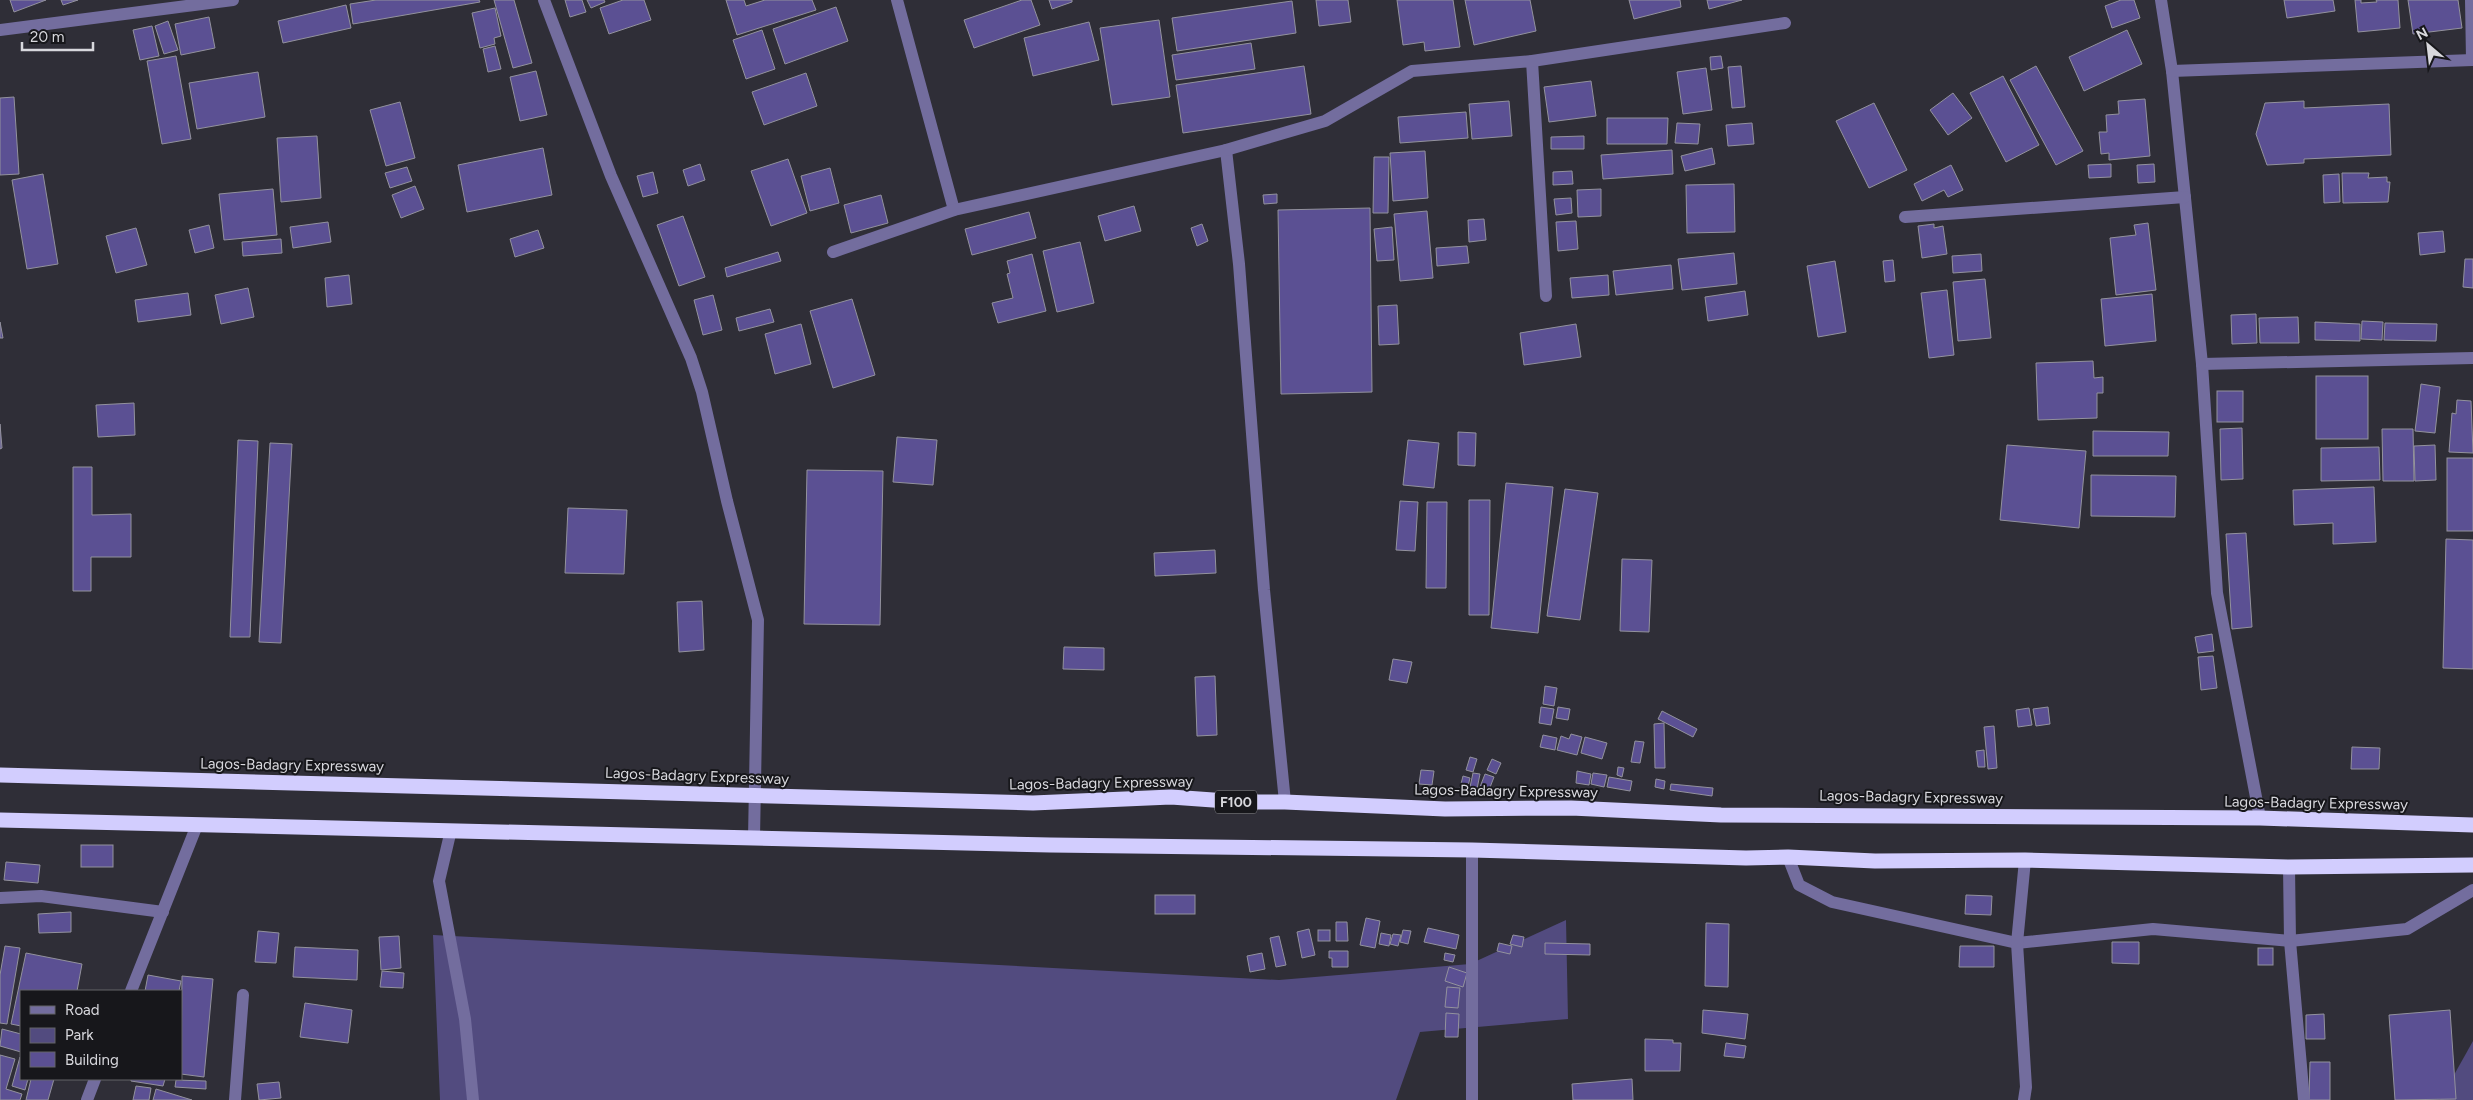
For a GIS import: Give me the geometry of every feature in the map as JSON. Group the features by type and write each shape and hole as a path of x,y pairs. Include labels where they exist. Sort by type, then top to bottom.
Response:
{"highway":[{"name":"Lagos-Badagry Expressway","path":"0,775 1033,803 1171,797 1241,802 1285,802 1445,809 1571,808 1721,815 2260,818 2473,825"},
{"path":"0,820 1050,845 1472,850 1746,858 1788,856 1875,861 2025,860 2289,867 2473,865"}],"street":[{"path":"0,30 233,0"},
{"path":"544,0 611,176 691,358 702,392 727,501 758,620 754,838"},
{"path":"898,0 954,210"},
{"path":"2161,0 2172,71 2202,364 2217,593 2260,818"},
{"path":"2172,71 2472,60 2471,0"},
{"path":"833,252 954,210 1226,150 1325,121 1412,71 1532,61 1785,23"},
{"path":"1532,61 1546,296"},
{"path":"1226,150 1240,264 1264,590 1285,802"},
{"path":"1905,217 2185,197"},
{"path":"2202,364 2473,358"},
{"path":"131,990 197,825"},
{"path":"451,830 440,881 465,1019 473,1100"},
{"path":"1472,850 1474,916 1472,1100"},
{"path":"1788,856 1799,885 1832,902 2017,943 2153,929 2290,941 2407,929 2473,890"},
{"path":"2024,1100 2026,1087 2017,943 2025,860"},
{"path":"2289,867 2290,941 2304,1100"},
{"path":"0,898 41,896 163,912"},
{"path":"235,1100 243,995"},
{"path":"87,1100 95,1080"}],"green space":[{"path":"1566,920 1568,1019 1420,1032 1396,1100 440,1100 433,935 1279,980 1470,964"},
{"path":"2473,1041 2473,1100 2440,1100"}],"building":[{"path":"10,0 46,0 14,12"},
{"path":"61,0 78,0 63,5"},
{"path":"376,0 479,0 480,2 353,24 350,4"},
{"path":"494,0 514,0 532,63 513,68"},
{"path":"565,0 582,0 586,12 570,17"},
{"path":"587,0 604,0 605,2 591,8"},
{"path":"623,0 644,0 651,20 609,34 600,8"},
{"path":"726,0 744,0 746,6 765,0 812,0 816,10 737,35"},
{"path":"1022,0 1031,0 1040,25 974,48 964,20"},
{"path":"1049,0 1072,0 1072,2 1052,9"},
{"path":"1316,0 1348,0 1351,22 1319,26"},
{"path":"1397,0 1453,0 1460,47 1425,51 1424,42 1403,45"},
{"path":"1465,0 1530,0 1536,31 1474,45"},
{"path":"1629,0 1680,0 1681,7 1634,19"},
{"path":"1707,0 1742,0 1709,9"},
{"path":"2121,0 2134,0 2140,18 2112,28 2105,6"},
{"path":"2284,0 2333,0 2335,11 2287,18"},
{"path":"2355,0 2361,0 2361,3 2377,2 2376,0 2398,0 2400,28 2358,32"},
{"path":"2408,0 2458,0 2462,28 2413,34"},
{"path":"1292,1 1296,33 1177,51 1172,18"},
{"path":"346,5 351,28 283,43 278,21"},
{"path":"836,7 848,41 785,64 773,29"},
{"path":"495,8 501,36 494,38 495,44 480,48 472,13"},
{"path":"209,17 215,48 181,55 175,24"},
{"path":"1159,20 1170,97 1112,105 1100,28"},
{"path":"168,21 178,50 164,54 155,26"},
{"path":"1089,22 1099,60 1033,76 1024,38"},
{"path":"152,26 159,56 140,60 133,30"},
{"path":"762,30 775,69 746,79 733,40"},
{"path":"2127,30 2142,64 2084,91 2069,57"},
{"path":"1251,43 1255,69 1176,80 1172,55"},
{"path":"495,46 501,69 488,72 483,49"},
{"path":"176,56 191,139 162,144 147,61"},
{"path":"1721,56 1723,68 1711,70 1710,57"},
{"path":"1304,66 1311,114 1183,133 1176,85"},
{"path":"1741,66 1745,107 1732,108 1728,67"},
{"path":"2036,66 2083,151 2056,165 2010,80"},
{"path":"1706,68 1712,110 1683,114 1677,72"},
{"path":"536,71 547,115 520,121 510,77"},
{"path":"258,72 265,117 197,129 189,83"},
{"path":"806,73 817,106 764,125 752,92"},
{"path":"2003,76 2039,145 2006,162 1970,93"},
{"path":"1591,81 1596,116 1549,122 1544,87"},
{"path":"1953,93 1972,118 1948,135 1930,110"},
{"path":"14,97 19,174 0,175 0,98"},
{"path":"2145,99 2150,156 2109,160 2109,153 2101,154 2099,132 2107,132 2106,115 2119,114 2118,101"},
{"path":"1509,101 1512,136 1472,139 1469,104"},
{"path":"2304,101 2304,108 2389,104 2391,155 2304,159 2304,163 2267,165 2256,134 2265,103"},
{"path":"400,102 415,158 386,166 370,110"},
{"path":"1874,103 1907,170 1869,188 1836,121"},
{"path":"1466,112 1468,138 1400,143 1398,117"},
{"path":"1607,118 1668,118 1667,144 1607,144"},
{"path":"1677,123 1700,124 1698,144 1675,143"},
{"path":"1752,123 1754,144 1728,146 1726,125"},
{"path":"317,136 321,198 281,202 277,138"},
{"path":"1584,136 1584,149 1551,149 1551,137"},
{"path":"543,148 552,195 467,212 458,165"},
{"path":"1712,148 1715,164 1685,171 1681,156"},
{"path":"1672,150 1673,174 1603,179 1601,155"},
{"path":"1425,151 1428,198 1393,201 1390,153"},
{"path":"1374,157 1389,157 1388,213 1373,213"},
{"path":"788,159 807,213 771,226 751,171"},
{"path":"700,164 705,180 688,186 683,170"},
{"path":"2111,164 2111,177 2089,178 2088,165"},
{"path":"2154,164 2155,182 2138,183 2137,165"},
{"path":"1951,165 1963,190 1948,197 1944,190 1922,201 1914,184"},
{"path":"407,167 412,181 390,188 385,173"},
{"path":"830,168 839,203 810,211 801,176"},
{"path":"1572,171 1573,184 1553,185 1553,172"},
{"path":"653,172 658,193 643,197 637,176"},
{"path":"2342,173 2369,173 2368,178 2387,177 2387,182 2390,182 2388,202 2343,203"},
{"path":"43,174 58,264 27,269 12,180"},
{"path":"2339,174 2340,202 2324,203 2323,175"},
{"path":"1734,184 1735,232 1687,233 1686,185"},
{"path":"415,186 424,209 401,218 392,195"},
{"path":"273,189 277,235 224,240 219,194"},
{"path":"1601,189 1601,216 1578,217 1577,190"},
{"path":"1277,194 1277,203 1264,204 1263,195"},
{"path":"881,195 888,223 851,233 844,205"},
{"path":"1571,198 1572,213 1556,215 1554,199"},
{"path":"1134,206 1141,231 1105,241 1098,216"},
{"path":"1370,208 1372,392 1281,394 1278,210"},
{"path":"1427,211 1433,278 1400,281 1394,214"},
{"path":"1029,212 1036,238 972,255 965,229"},
{"path":"683,216 705,277 679,286 657,225"},
{"path":"1484,219 1486,240 1469,242 1468,220"},
{"path":"1576,221 1578,249 1558,251 1556,222"},
{"path":"328,222 331,242 293,248 290,227"},
{"path":"2148,223 2156,290 2116,295 2110,238 2136,235 2134,225"},
{"path":"1202,224 1208,241 1197,246 1191,228"},
{"path":"1934,224 1934,228 1943,226 1947,254 1922,258 1918,226"},
{"path":"209,225 214,248 195,253 189,230"},
{"path":"1392,227 1394,260 1377,261 1374,229"},
{"path":"136,228 147,265 116,273 106,236"},
{"path":"538,230 544,248 515,257 510,239"},
{"path":"2443,231 2445,252 2420,255 2418,233"},
{"path":"281,239 282,253 243,256 242,242"},
{"path":"1080,242 1094,303 1057,312 1043,251"},
{"path":"1467,246 1469,263 1437,266 1436,248"},
{"path":"778,252 781,261 727,277 725,268"},
{"path":"1734,253 1737,284 1682,290 1678,259"},
{"path":"1032,254 1046,311 998,323 992,303 1013,298 1007,274 1010,273 1007,261"},
{"path":"1981,254 1982,271 1953,273 1952,256"},
{"path":"2465,259 2473,259 2473,288 2463,287"},
{"path":"1893,260 1895,281 1885,282 1883,261"},
{"path":"1835,261 1846,332 1818,337 1807,266"},
{"path":"1671,265 1673,289 1616,295 1613,271"},
{"path":"349,275 352,304 327,307 325,278"},
{"path":"1608,275 1609,295 1572,298 1570,278"},
{"path":"1985,279 1991,338 1958,341 1953,282"},
{"path":"248,288 254,317 221,324 215,295"},
{"path":"1947,290 1954,355 1929,358 1921,293"},
{"path":"1745,291 1748,315 1708,321 1705,297"},
{"path":"188,293 191,315 138,322 135,300"},
{"path":"2152,294 2156,341 2105,346 2101,299"},
{"path":"713,295 722,330 703,335 694,300"},
{"path":"852,299 875,375 833,388 810,311"},
{"path":"1397,305 1399,344 1379,345 1378,306"},
{"path":"770,309 774,322 739,331 736,318"},
{"path":"2256,314 2257,343 2232,344 2231,315"},
{"path":"2298,317 2299,343 2260,343 2259,318"},
{"path":"2362,321 2383,322 2382,340 2361,339"},
{"path":"0,322 3,338 0,338"},
{"path":"2315,322 2360,324 2360,341 2315,340"},
{"path":"2385,323 2437,324 2436,341 2384,340"},
{"path":"801,324 811,364 775,374 765,334"},
{"path":"1576,324 1581,357 1524,365 1520,333"},
{"path":"2093,361 2094,378 2103,377 2103,393 2097,393 2097,418 2038,420 2036,363"},
{"path":"2316,376 2368,376 2368,439 2316,439"},
{"path":"2421,384 2440,387 2435,433 2415,431"},
{"path":"2217,391 2243,391 2243,422 2217,422"},
{"path":"2457,400 2471,401 2473,453 2449,452 2452,413 2456,414"},
{"path":"134,403 135,435 98,437 96,405"},
{"path":"0,424 2,448 0,449"},
{"path":"2242,428 2243,479 2221,480 2220,429"},
{"path":"2382,429 2413,429 2414,481 2383,481"},
{"path":"2093,431 2169,432 2168,456 2093,456"},
{"path":"1458,432 1476,433 1475,466 1458,465"},
{"path":"897,437 937,440 933,485 893,482"},
{"path":"238,440 258,441 250,637 230,637"},
{"path":"1408,440 1439,443 1434,488 1403,485"},
{"path":"270,443 292,444 281,643 259,642"},
{"path":"2007,445 2086,451 2079,528 2000,520"},
{"path":"2435,445 2436,480 2415,481 2414,446"},
{"path":"2379,447 2380,480 2321,481 2321,448"},
{"path":"2447,458 2473,458 2473,531 2447,531"},
{"path":"73,467 92,467 92,515 131,514 131,557 91,557 91,591 73,591"},
{"path":"807,470 883,471 880,625 804,624"},
{"path":"2091,475 2176,476 2175,517 2091,516"},
{"path":"1506,483 1553,487 1538,633 1491,628"},
{"path":"2374,487 2376,542 2333,544 2333,523 2294,525 2293,490"},
{"path":"1565,489 1598,493 1580,620 1547,616"},
{"path":"1469,500 1490,500 1489,615 1469,615"},
{"path":"1400,501 1418,502 1415,551 1396,550"},
{"path":"1427,502 1447,502 1446,588 1426,588"},
{"path":"568,508 627,510 624,574 565,573"},
{"path":"2246,533 2252,627 2232,629 2226,534"},
{"path":"2446,539 2473,540 2473,669 2443,668"},
{"path":"1215,550 1216,573 1155,576 1154,553"},
{"path":"1622,559 1652,560 1649,632 1620,631"},
{"path":"702,601 704,650 679,652 677,602"},
{"path":"2212,634 2214,651 2198,653 2195,637"},
{"path":"1064,647 1104,648 1104,670 1063,669"},
{"path":"2213,656 2217,688 2201,690 2198,657"},
{"path":"1393,659 1412,662 1407,683 1389,680"},
{"path":"1215,676 1217,735 1197,736 1195,677"},
{"path":"1545,686 1557,688 1554,706 1543,704"},
{"path":"1541,707 1554,709 1551,725 1539,723"},
{"path":"1558,707 1570,709 1568,720 1556,718"},
{"path":"2048,707 2050,724 2036,726 2033,709"},
{"path":"2029,708 2032,725 2018,727 2016,710"},
{"path":"1662,711 1697,729 1693,737 1658,719"},
{"path":"1664,723 1665,768 1655,768 1654,724"},
{"path":"1994,726 1997,768 1988,769 1984,727"},
{"path":"1571,734 1582,737 1577,755 1557,750 1561,736 1569,739"},
{"path":"1543,735 1557,738 1555,750 1540,747"},
{"path":"1585,737 1607,743 1602,759 1581,753"},
{"path":"1635,741 1644,742 1640,763 1631,762"},
{"path":"2352,747 2380,748 2379,769 2351,769"},
{"path":"1984,750 1985,767 1978,767 1976,751"},
{"path":"1470,757 1477,759 1473,772 1466,770"},
{"path":"1492,759 1501,763 1496,774 1487,770"},
{"path":"1618,767 1624,768 1622,777 1617,775"},
{"path":"1421,770 1434,771 1432,785 1419,784"},
{"path":"1577,771 1591,774 1589,785 1576,783"},
{"path":"1473,773 1480,774 1477,789 1470,787"},
{"path":"1593,773 1607,775 1604,787 1591,784"},
{"path":"1485,774 1494,777 1489,790 1480,787"},
{"path":"1463,776 1470,778 1467,790 1460,788"},
{"path":"1609,777 1632,781 1630,791 1607,787"},
{"path":"1656,779 1665,781 1664,789 1655,787"},
{"path":"1671,784 1713,788 1712,796 1670,790"},
{"path":"81,845 113,845 113,867 81,867"},
{"path":"6,862 40,865 38,883 4,880"},
{"path":"1155,895 1195,895 1195,914 1155,914"},
{"path":"1966,895 1992,896 1991,915 1965,914"},
{"path":"71,912 71,932 39,933 38,914"},
{"path":"1366,918 1380,921 1375,948 1360,945"},
{"path":"1336,922 1347,922 1348,941 1336,941"},
{"path":"1706,923 1729,924 1728,987 1705,986"},
{"path":"1428,928 1459,935 1456,949 1424,942"},
{"path":"1309,929 1315,955 1302,958 1297,932"},
{"path":"1318,930 1330,930 1330,941 1318,941"},
{"path":"1403,930 1411,931 1408,944 1400,942"},
{"path":"258,931 279,933 276,963 255,962"},
{"path":"1381,933 1391,935 1389,946 1379,944"},
{"path":"1393,934 1401,935 1398,946 1390,944"},
{"path":"1513,935 1524,937 1522,947 1510,944"},
{"path":"399,936 401,968 381,970 379,937"},
{"path":"1279,936 1286,965 1276,967 1270,938"},
{"path":"2112,942 2139,942 2139,964 2112,963"},
{"path":"1499,943 1512,946 1510,954 1497,951"},
{"path":"1545,943 1590,944 1590,955 1545,954"},
{"path":"5,946 20,948 7,1024 0,1023 0,975"},
{"path":"1960,946 1994,946 1994,967 1959,967"},
{"path":"295,947 358,950 357,980 293,977"},
{"path":"2258,948 2273,948 2273,965 2258,965"},
{"path":"1329,951 1348,951 1348,967 1332,967 1332,958 1329,958"},
{"path":"26,953 82,964 77,990 20,990 20,1026 11,1024"},
{"path":"1262,953 1265,969 1250,972 1247,956"},
{"path":"1445,953 1455,955 1453,962 1444,960"},
{"path":"1449,967 1467,973 1463,987 1445,981"},
{"path":"382,971 404,973 403,988 380,987"},
{"path":"148,975 181,981 179,990 145,990"},
{"path":"182,976 213,979 204,1077 182,1074"},
{"path":"1447,987 1460,988 1458,1008 1445,1007"},
{"path":"305,1003 352,1010 348,1043 300,1037"},
{"path":"1703,1010 1748,1014 1745,1039 1702,1033"},
{"path":"2450,1010 2456,1099 2395,1100 2389,1015"},
{"path":"1446,1013 1459,1014 1458,1037 1445,1037"},
{"path":"2324,1014 2325,1039 2306,1039 2306,1015"},
{"path":"2,1029 20,1034 20,1052 0,1046"},
{"path":"1645,1039 1673,1040 1673,1043 1681,1043 1680,1071 1645,1071"},
{"path":"1726,1043 1746,1046 1744,1058 1724,1056"},
{"path":"0,1055 15,1059 6,1089 22,1094 20,1100 0,1100"},
{"path":"20,1057 20,1080 28,1080 25,1090 12,1086"},
{"path":"2310,1062 2330,1062 2330,1100 2309,1100"},
{"path":"1632,1079 1633,1100 1573,1100 1572,1084"},
{"path":"31,1080 54,1080 48,1100 26,1100"},
{"path":"131,1080 165,1080 163,1086"},
{"path":"176,1080 206,1081 206,1089 175,1087"},
{"path":"279,1082 281,1098 259,1100 257,1084"},
{"path":"136,1086 151,1088 149,1100 133,1100"},
{"path":"156,1089 192,1100 153,1100"}]}
